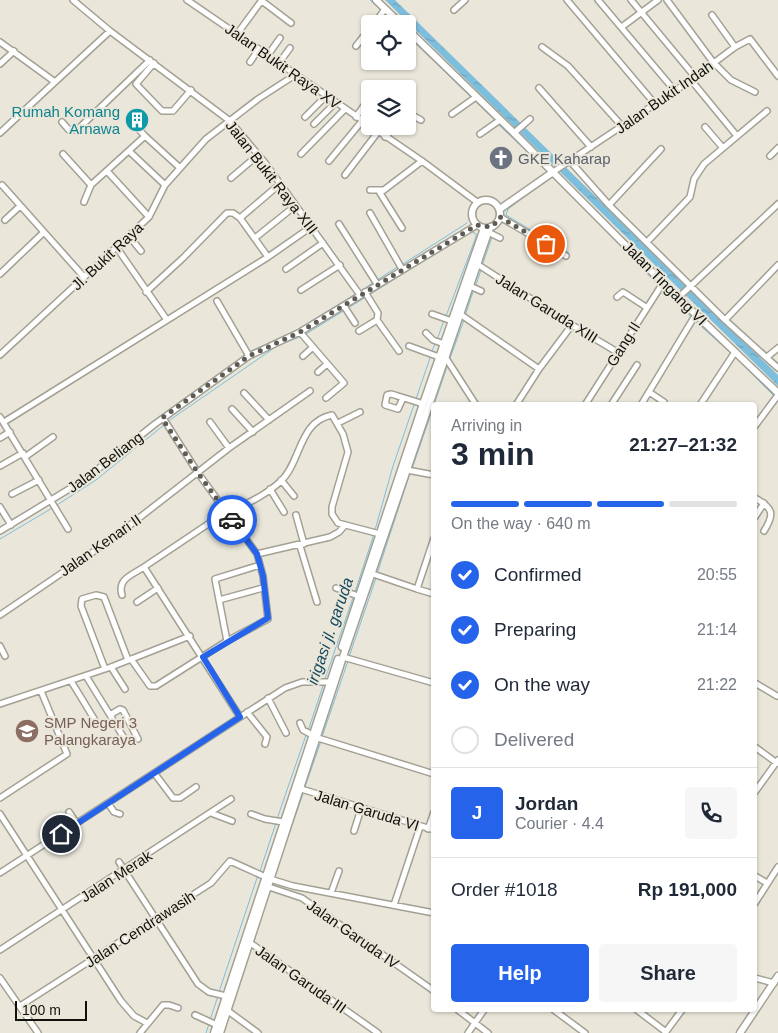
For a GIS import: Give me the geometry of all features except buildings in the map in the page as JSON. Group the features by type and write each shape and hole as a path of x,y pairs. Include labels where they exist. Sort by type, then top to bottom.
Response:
{"main road":[{"path":"379,1 391,15"},
{"name":"Jalan Tingang VI","path":"416,40 556,170 663,283 681,295 698,316 778,394"},
{"path":"263,876 298,788 326,681 357,596 373,574 407,470 429,393 439,342 446,320 487,229 497,222 500,213 556,170"},
{"path":"487,229 477,225 472,213 477,202 486,199 492,200 500,213"},
{"path":"437,355 460,314 478,264 487,229"},
{"path":"311,734 343,657 357,596 375,533 418,403 429,393"},
{"path":"225,1008 220,995 265,886 263,876 278,820 298,788"},
{"path":"220,1033 225,1008 249,942 256,911"},
{"path":"757,1008 778,976"},
{"path":"214,1033 212,1023 225,1008"},
{"path":"740,1033 754,1012"}],"street":[{"name":"Jalan Bukit Raya XIII","path":"74,0 110,31 230,121 378,313 377,320 399,351"},
{"name":"Jalan Bukit Raya XV","path":"187,0 361,119"},
{"path":"237,34 262,0 291,23"},
{"path":"454,10 465,0"},
{"path":"567,0 655,104"},
{"path":"598,0 622,26 675,91"},
{"path":"631,0 737,136"},
{"path":"622,26 658,0"},
{"path":"666,0 713,62 731,80 755,92"},
{"path":"381,15 385,9"},
{"path":"712,15 734,47"},
{"path":"0,133 110,31"},
{"path":"268,55 280,38"},
{"name":"Jalan Bukit Indah","path":"556,170 693,79 734,47 750,39 778,76"},
{"path":"356,46 361,40"},
{"path":"0,42 55,82"},
{"path":"542,47 568,66 622,126"},
{"path":"279,63 290,48"},
{"path":"250,62 259,49"},
{"path":"0,64 14,51"},
{"path":"152,62 136,84 162,111 173,111 190,90"},
{"path":"62,122 69,130 77,130 152,62"},
{"name":"Jl. Bukit Raya","path":"0,355 149,217 165,185 179,167 206,139 258,98 295,75"},
{"path":"539,88 591,147"},
{"path":"305,117 326,96"},
{"path":"452,114 476,97"},
{"path":"314,124 336,102"},
{"path":"300,154 345,109"},
{"path":"356,116 361,109"},
{"path":"647,242 690,197 697,172 767,111"},
{"path":"416,117 421,120"},
{"path":"516,131 530,119"},
{"path":"130,120 179,167"},
{"path":"480,134 500,120"},
{"path":"330,161 361,121"},
{"path":"705,127 723,148"},
{"path":"345,175 376,135"},
{"name":"Jalan Bukit Raya XV","path":"382,135 422,161 477,202"},
{"path":"84,202 91,185 145,136"},
{"path":"770,156 778,148"},
{"path":"609,205 661,149"},
{"path":"129,151 165,185"},
{"path":"63,154 91,185"},
{"path":"231,178 258,155"},
{"path":"370,190 382,190 413,170 422,161"},
{"path":"567,163 690,286 778,368"},
{"path":"108,171 149,217"},
{"path":"240,218 280,184"},
{"path":"2,186 84,278"},
{"path":"382,190 380,195 402,228"},
{"path":"681,295 778,204"},
{"path":"5,220 20,206"},
{"path":"255,238 295,206"},
{"path":"146,292 227,213 233,213 240,218 268,257"},
{"path":"370,213 402,269"},
{"path":"500,213 566,256"},
{"path":"339,224 377,284"},
{"name":"Jalan Beliang","path":"0,531 50,502 103,466 162,418 249,356 300,332 477,225"},
{"path":"68,528 50,502 2,419 268,257 311,227"},
{"path":"487,229 500,238"},
{"path":"0,274 43,233"},
{"path":"129,236 141,251"},
{"path":"286,269 323,243"},
{"path":"117,248 166,320"},
{"name":"Jalan Garuda XIII","path":"478,264 617,352"},
{"path":"301,290 340,265"},
{"path":"725,320 778,265"},
{"name":"Gang II","path":"587,402 663,283"},
{"path":"470,286 481,291"},
{"path":"617,297 623,292 646,307"},
{"path":"217,301 249,356"},
{"path":"344,306 356,323"},
{"path":"432,314 446,320"},
{"path":"460,314 538,369"},
{"path":"643,402 693,319 698,316"},
{"path":"359,331 377,320"},
{"path":"518,402 538,369 572,325"},
{"path":"300,332 349,388"},
{"path":"426,333 439,342"},
{"path":"409,346 437,355 474,402"},
{"path":"303,356 313,347"},
{"path":"767,357 778,348"},
{"path":"702,402 736,352"},
{"path":"318,372 327,364"},
{"path":"613,402 638,365"},
{"path":"326,398 344,383"},
{"name":"Jalan Kenari II","path":"0,615 112,539 229,448 310,391"},
{"path":"649,392 664,402"},
{"path":"244,393 269,420"},
{"path":"757,423 778,394"},
{"path":"403,398 418,403"},
{"path":"232,409 253,432"},
{"path":"338,423 360,412"},
{"path":"122,595 120,587 122,582 227,513 270,489 282,480 308,431 319,421 331,415 338,423 348,454 331,512 336,522 375,533"},
{"path":"104,669 81,606 82,599 96,595 104,597 130,660 150,686 153,687 227,641 268,619 257,554 198,473 162,418"},
{"path":"210,422 229,448"},
{"path":"0,438 10,432"},
{"path":"0,466 24,455 53,437"},
{"path":"407,470 431,474"},
{"path":"12,494 39,480"},
{"path":"282,480 294,496"},
{"path":"270,489 284,512"},
{"path":"757,499 764,503 772,513 772,519 764,531"},
{"path":"757,514 764,503"},
{"path":"0,507 11,525"},
{"path":"296,515 317,602"},
{"path":"257,554 330,537 340,532 345,525"},
{"path":"417,589 431,547"},
{"path":"227,641 214,582 216,578 260,564"},
{"path":"144,567 190,636 240,717"},
{"path":"373,574 431,593"},
{"path":"137,602 158,588"},
{"path":"219,600 263,588"},
{"path":"336,588 357,596"},
{"path":"0,704 86,676 190,636"},
{"path":"0,646 5,656"},
{"path":"343,657 431,682"},
{"path":"111,667 125,689"},
{"path":"86,676 124,738"},
{"path":"71,681 96,722"},
{"path":"0,873 155,774 268,698 292,685 302,682 326,681"},
{"path":"757,684 777,696"},
{"path":"0,798 68,754 41,691"},
{"path":"268,698 286,733"},
{"path":"110,716 122,709 138,739"},
{"path":"247,712 267,737 265,744"},
{"path":"300,723 311,734 431,773"},
{"path":"757,748 777,762 757,789"},
{"path":"155,774 173,798 180,798 196,787"},
{"name":"Jalan Garuda VI","path":"298,788 431,830"},
{"name":"Jalan Merak","path":"0,950 64,910 231,799"},
{"path":"108,803 114,812 120,814"},
{"path":"354,831 361,809"},
{"path":"69,812 77,824"},
{"path":"211,813 232,821"},
{"path":"0,814 128,1010 134,1016 147,1023"},
{"path":"251,814 265,819 278,820"},
{"path":"394,905 420,827"},
{"path":"119,862 198,984 220,995"},
{"name":"Jalan Cendrawasih","path":"20,1006 211,883 229,862 263,876"},
{"path":"757,900 778,867"},
{"path":"331,893 339,871"},
{"path":"263,876 331,893 431,912"},
{"path":"757,877 767,884"},
{"name":"Jalan Garuda IV","path":"265,886 302,898 431,990"},
{"name":"Jalan Garuda III","path":"249,942 378,1033"},
{"path":"0,978 38,1033"},
{"path":"757,979 774,983"},
{"path":"140,1033 163,1005 178,1008"},
{"path":"225,1008 258,1033"},
{"path":"461,1012 488,1033"},
{"path":"468,1033 483,1012"},
{"path":"557,1012 585,1033"},
{"path":"640,1012 666,1032 681,1012"},
{"path":"195,1015 212,1023"}],"water":[{"path":"385,0 395,0 410,15 400,15"},
{"path":"416,21 778,375 778,386 416,30"}],"waterway":[{"path":"370,0 382,11"},
{"path":"416,44 471,97"},
{"path":"474,100 495,120"},
{"path":"497,123 548,172"},
{"path":"551,175 557,181"},
{"path":"536,188 508,209 506,215 569,253"},
{"path":"493,233 497,226 504,222"},
{"path":"403,264 467,223"},
{"name":"irigasi jl. garuda","path":"446,316 476,237 476,234 471,231"},
{"path":"482,266 492,237"},
{"path":"620,244 658,285"},
{"path":"369,295 449,245"},
{"path":"550,249 564,258"},
{"path":"377,280 399,266"},
{"path":"476,285 481,270"},
{"path":"361,291 374,282"},
{"path":"661,288 692,318"},
{"path":"465,316 474,289"},
{"path":"249,352 297,330 357,293"},
{"path":"348,308 366,297"},
{"path":"306,334 345,310"},
{"name":"irigasi jl. garuda","path":"437,340 444,320"},
{"path":"449,361 464,320"},
{"path":"695,321 731,353"},
{"path":"167,422 277,346 302,336"},
{"name":"irigasi jl. garuda","path":"432,351 435,344"},
{"path":"131,440 153,421 246,355"},
{"name":"irigasi jl. garuda","path":"416,399 431,355"},
{"path":"734,356 774,396"},
{"path":"435,402 448,364"},
{"name":"irigasi jl. garuda","path":"375,530 393,466 415,402"},
{"path":"412,469 431,414"},
{"path":"57,505 96,480 164,425"},
{"path":"62,490 96,467"},
{"path":"377,574 410,473"},
{"path":"10,521 40,504"},
{"path":"0,539 54,507"},
{"path":"0,527 7,523"},
{"name":"irigasi jl. garuda","path":"355,592 374,534"},
{"path":"349,657 376,578"},
{"name":"irigasi jl. garuda","path":"325,679 354,595"},
{"path":"322,737 348,661"},
{"name":"irigasi jl. garuda","path":"308,731 324,683"},
{"name":"irigasi jl. garuda","path":"277,819 306,735"},
{"path":"305,787 321,741"},
{"path":"284,848 304,791"},
{"name":"irigasi jl. garuda","path":"260,871 276,823"},
{"name":"irigasi jl. garuda","path":"219,992 258,875"},
{"name":"irigasi jl. garuda","path":"210,1020 218,996"},
{"name":"irigasi jl. garuda","path":"206,1033 209,1024"}],"way so far":[{"path":"232,520 162,418 249,356 300,332 477,225 486,228 493,226 500,217 546,244"}],"place":[{"name":"Rumah Komang Arnawa","path":"137,120"},
{"name":"GKE Kaharap","path":"501,158"},
{"name":"SMP Negeri 3 Palangkaraya","path":"27,731"}],"route":[{"path":"61,834 240,717 203,657 227,641 268,619 263,576 257,554 232,520"}]}
